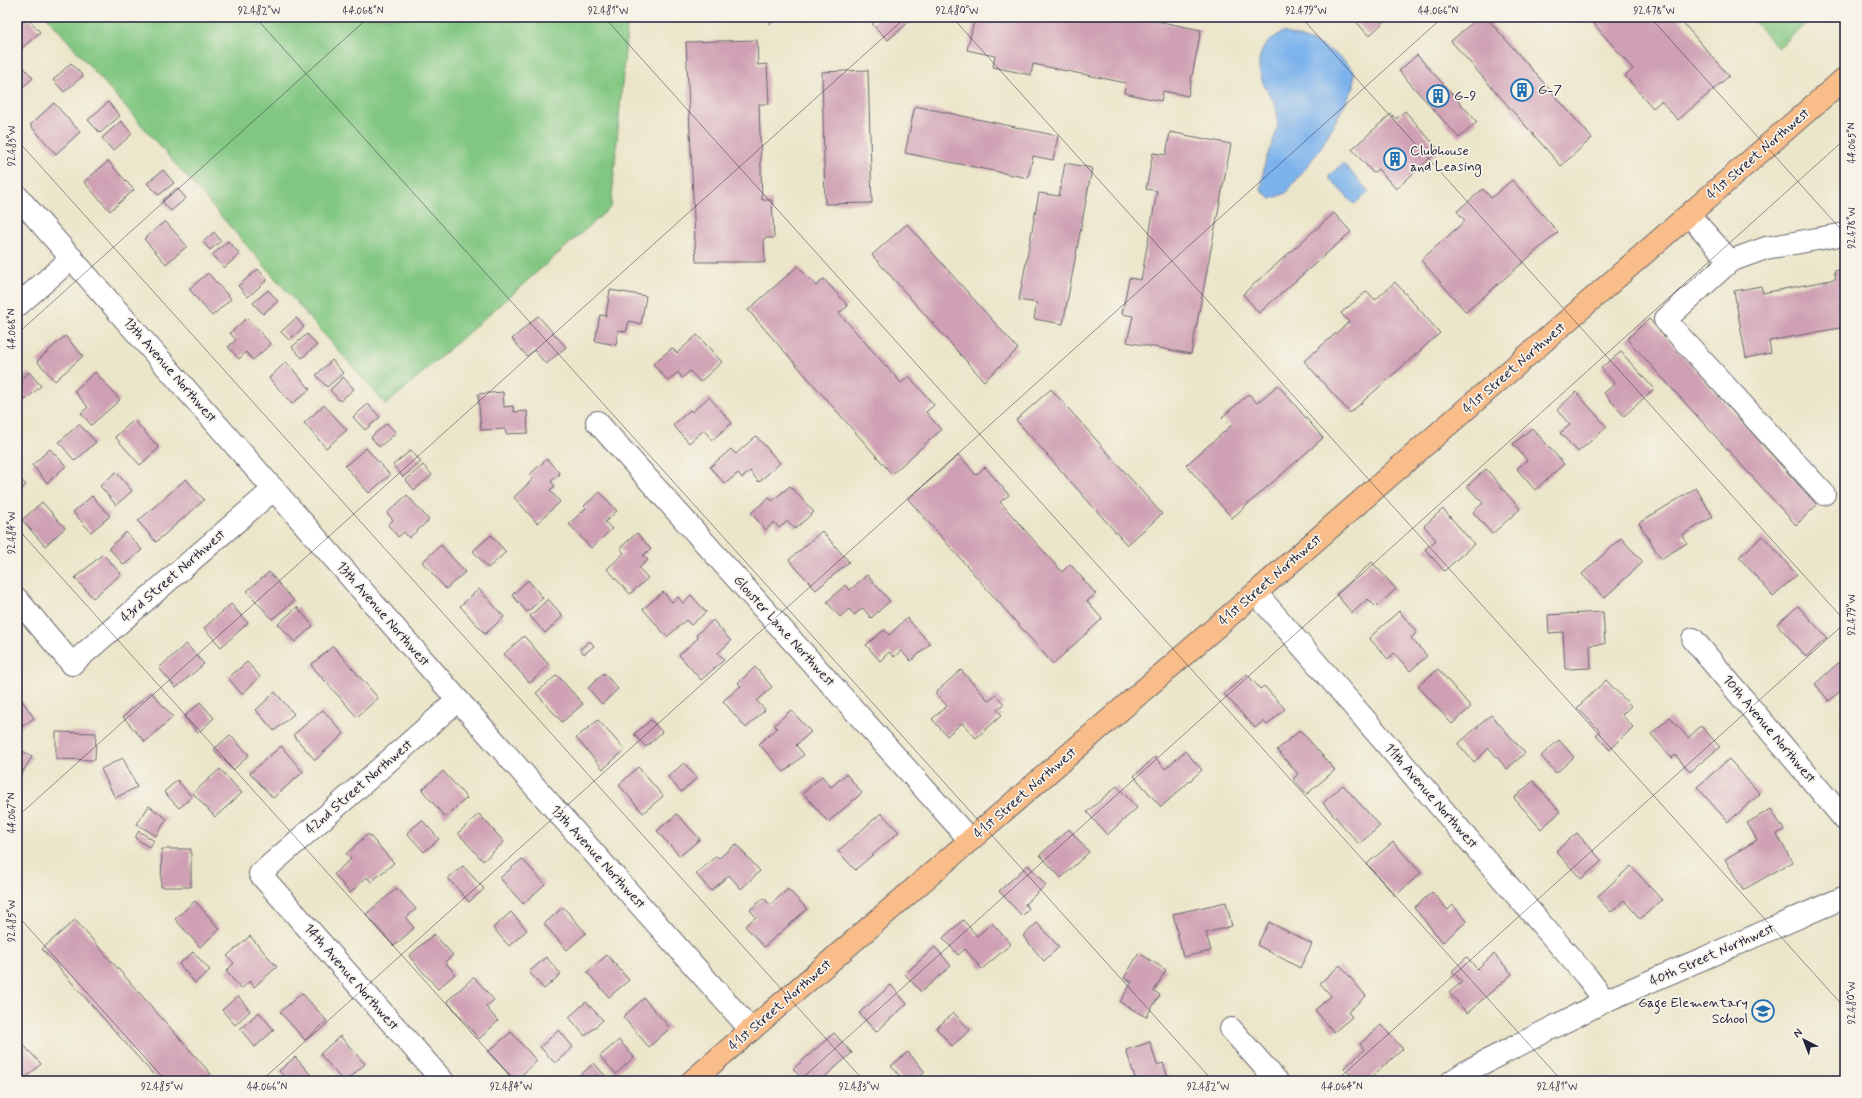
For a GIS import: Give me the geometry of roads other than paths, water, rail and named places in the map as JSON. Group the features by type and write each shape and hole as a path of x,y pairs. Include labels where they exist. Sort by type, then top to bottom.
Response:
{"main road":[{"name":"41st Street Northwest","path":"692,1081 1256,593 1845,78"}],"street":[{"name":"13th Avenue Northwest","path":"17,196 458,700 751,1030"},
{"path":"1689,215 1730,261"},
{"path":"1824,494 1665,320 1730,261 1766,248 1845,234"},
{"path":"17,306 72,258"},
{"name":"Glouster Lane Northwest","path":"597,422 970,840"},
{"name":"43rd Street Northwest","path":"17,599 72,664 274,489"},
{"name":"11th Avenue Northwest","path":"1256,593 1582,971 1605,1001"},
{"name":"10th Avenue Northwest","path":"1693,639 1845,820"},
{"name":"42nd Street Northwest","path":"260,874 458,700"},
{"name":"14th Avenue Northwest","path":"260,874 443,1081"},
{"name":"40th Street Northwest","path":"1452,1081 1494,1057 1605,1001 1845,897"},
{"path":"1231,1029 1277,1081"}],"water":[{"path":"1283,32 1322,46 1338,56 1354,71 1354,87 1319,151 1286,193 1271,199 1261,190 1265,163 1278,126 1278,116 1274,102 1264,85 1259,68 1259,60 1264,47"},
{"path":"1343,163 1369,192 1354,204 1328,177"}],"place":[{"name":"G-7","path":"1522,90"},
{"name":"G-9","path":"1438,96"},
{"name":"Clubhouse and Leasing","path":"1395,159"},
{"name":"Gage Elementary School","path":"1763,1011"}]}
